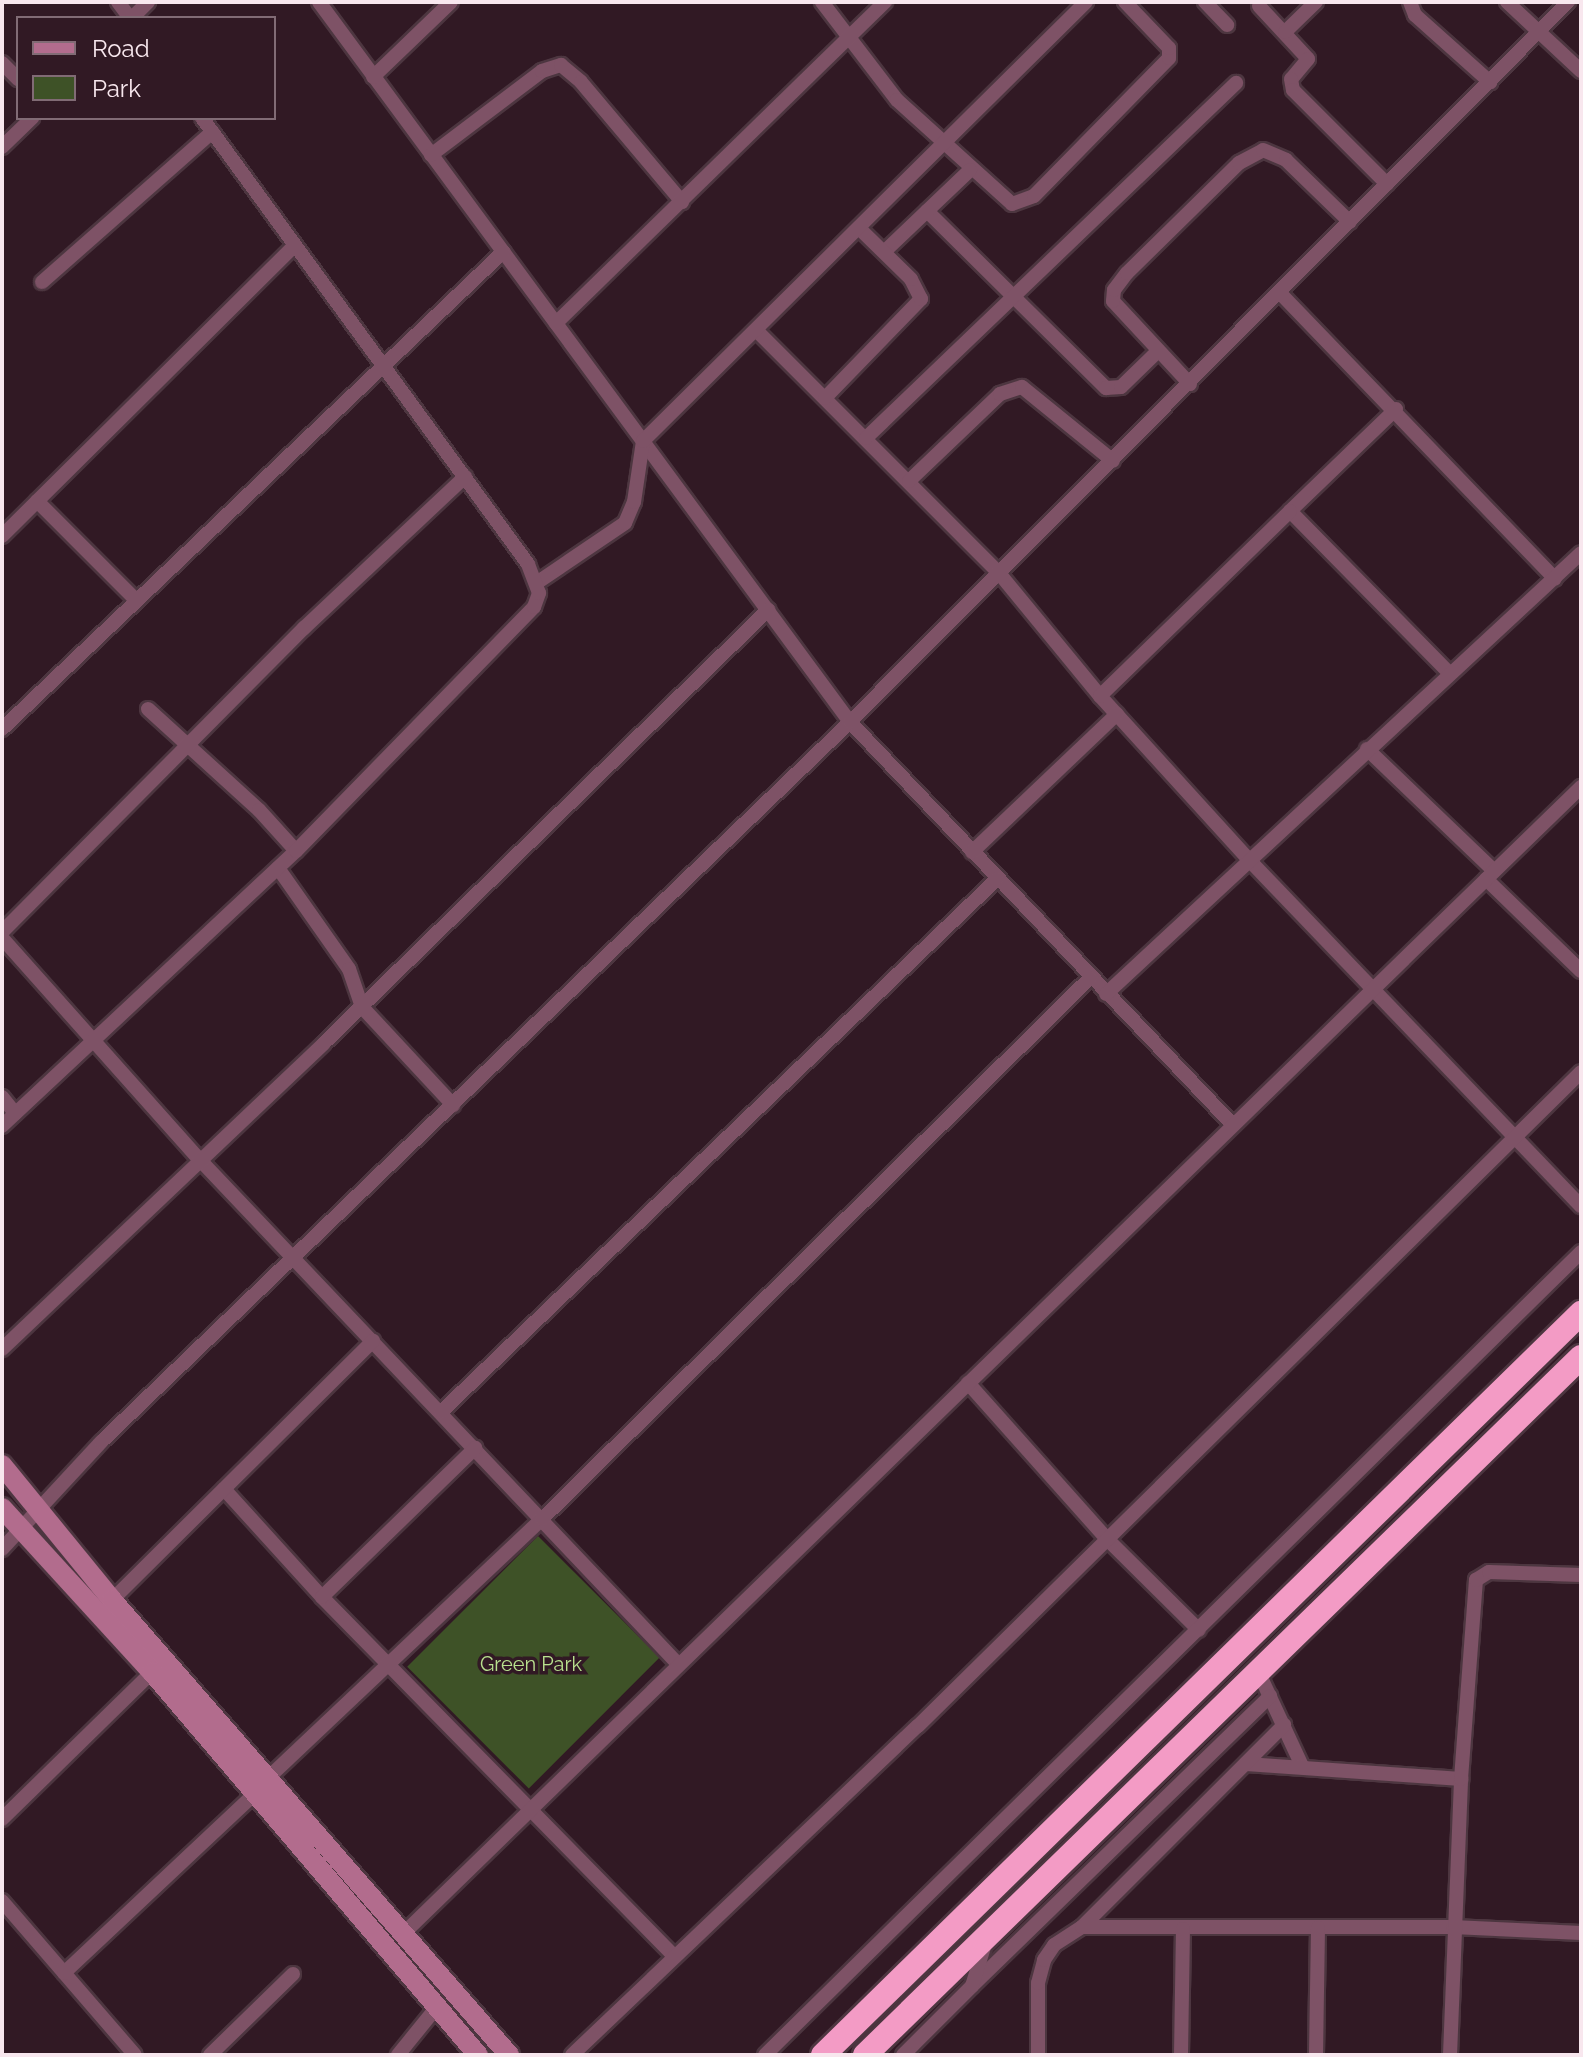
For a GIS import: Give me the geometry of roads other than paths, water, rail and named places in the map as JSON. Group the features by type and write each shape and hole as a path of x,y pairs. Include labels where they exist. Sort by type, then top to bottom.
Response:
{"highway":[{"path":"823,2055 1581,1313"},
{"path":"865,2055 1256,1669 1581,1357"}],"street":[{"path":"133,16 148,2"},
{"path":"319,2 850,722 1233,1125"},
{"path":"373,77 451,2"},
{"path":"822,2 872,72 943,145 1002,200 1024,202 1164,66 1169,48 1130,4"},
{"path":"556,323 885,2"},
{"path":"538,582 625,523 634,502 643,441 1086,2"},
{"path":"1205,2 1227,25"},
{"path":"1285,32 1316,2"},
{"path":"1410,2 1415,15 1490,82"},
{"path":"1507,2 1581,71"},
{"path":"2,1549 40,1513 101,1442 850,722 1281,294 1568,2"},
{"path":"1259,6 1308,59 1291,79 1293,90 1387,184"},
{"path":"431,155 542,71 561,65 581,82 682,202"},
{"path":"866,438 1236,83"},
{"path":"2,147 30,120"},
{"path":"2,1126 296,851 534,607 538,582 384,365 203,120"},
{"path":"42,282 212,132"},
{"path":"1190,384 1120,312 1114,290 1239,163 1263,150 1274,153 1350,222"},
{"path":"884,252 970,170"},
{"path":"927,211 1106,388 1121,387 1158,351"},
{"path":"825,398 918,308 920,291 859,228"},
{"path":"2,536 294,246"},
{"path":"2,729 503,252"},
{"path":"1281,294 1396,409 1555,579"},
{"path":"756,330 999,573 1100,696 1250,861 1581,1206"},
{"path":"909,481 1000,394 1022,387 1113,461"},
{"path":"1100,696 1396,409"},
{"path":"465,477 185,747 2,935 90,1041 201,1161 678,1664"},
{"path":"37,501 137,601"},
{"path":"1290,511 1448,672"},
{"path":"1106,994 1448,672 1581,553"},
{"path":"2,1349 362,1007 768,610"},
{"path":"148,709 185,747 259,810 296,851"},
{"path":"972,852 1117,714"},
{"path":"1367,749 1581,971"},
{"path":"402,1935 1581,787"},
{"path":"278,868 349,969 362,1007 453,1105"},
{"path":"441,1412 997,879"},
{"path":"64,1973 542,1519 1090,978"},
{"path":"572,2055 1107,1539 1581,1072"},
{"path":"2,1097 15,1113"},
{"path":"765,2055 1581,1252"},
{"path":"112,1600 373,1341"},
{"path":"968,1383 1107,1539 1199,1630"},
{"path":"322,1597 475,1448"},
{"path":"2,1465 262,1785 436,2008 478,2055"},
{"path":"224,1489 322,1597 675,1957"},
{"path":"2,1508 152,1672 402,1935 509,2055"},
{"path":"1450,2055 1461,1779 1476,1580 1489,1572 1581,1575"},
{"path":"1256,1669 1302,1766"},
{"path":"2,1819 152,1672"},
{"path":"903,2055 1270,1696"},
{"path":"1038,2055 1038,1983 1044,1960 1054,1945 1082,1927 1284,1725"},
{"path":"1246,1764 1461,1779"},
{"path":"2,1901 135,2055"},
{"path":"1082,1927 1453,1927 1581,1933"},
{"path":"1316,2055 1318,1928"},
{"path":"1181,2055 1183,1929"},
{"path":"972,1986 989,1932"},
{"path":"210,2055 293,1974"},
{"path":"398,2055 452,1993"}],"park label":[{"name":"Green Park","path":"531,1664"}]}
